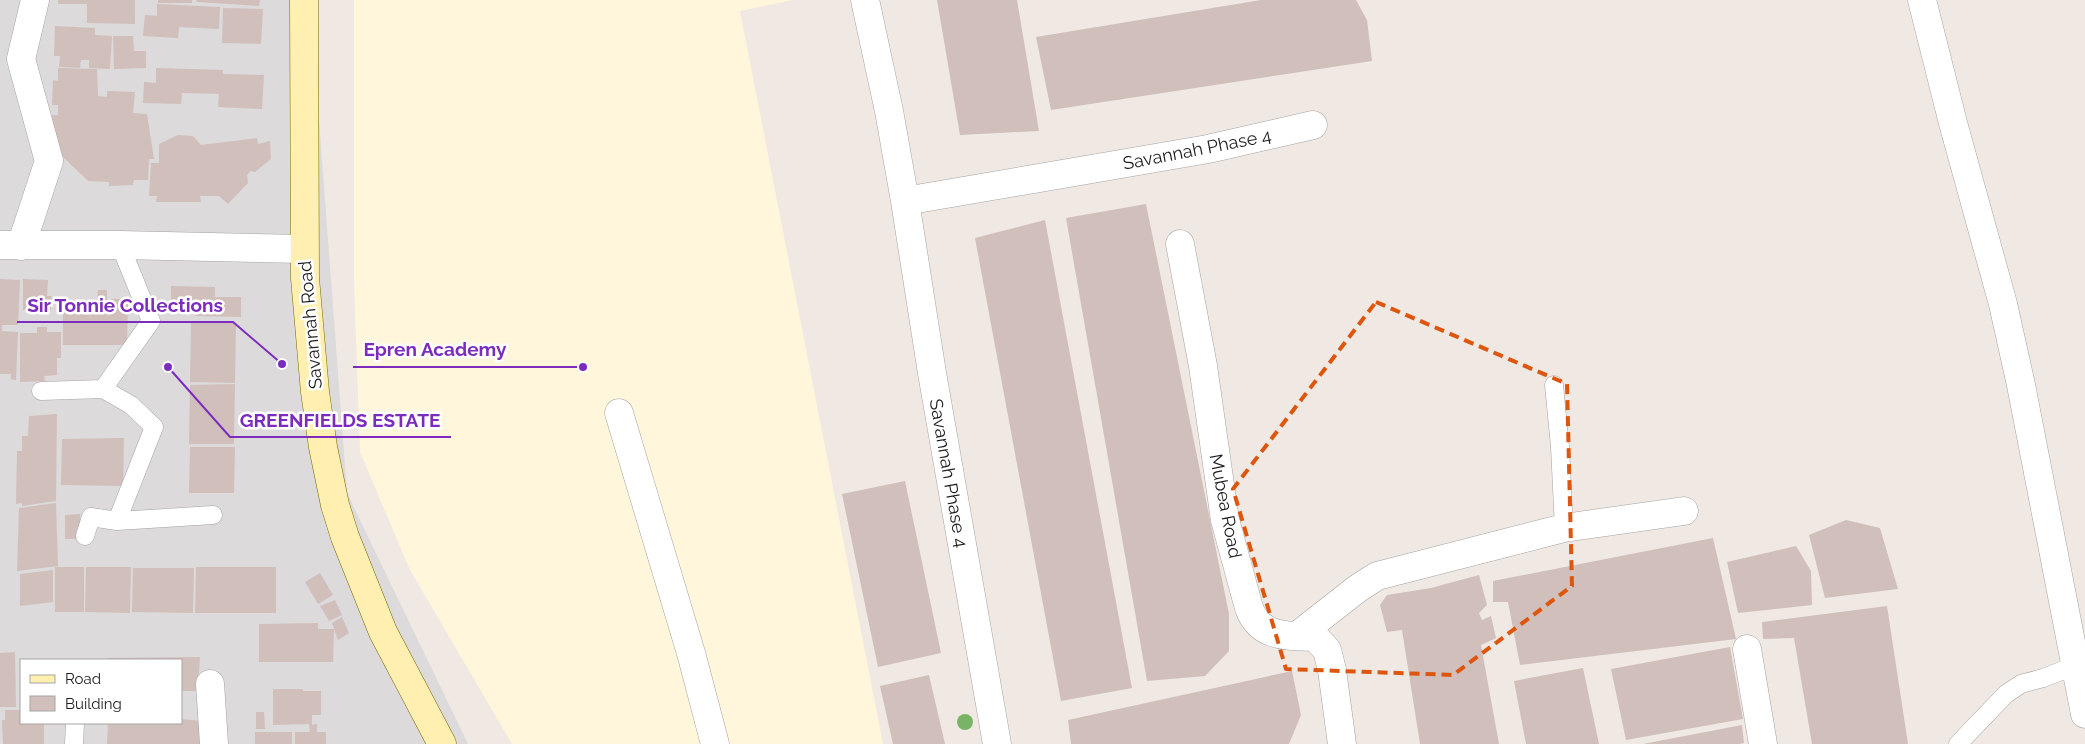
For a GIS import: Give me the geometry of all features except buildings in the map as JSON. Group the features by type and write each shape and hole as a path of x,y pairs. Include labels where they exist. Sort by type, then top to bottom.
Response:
{"main road":[{"name":"Savannah Road","path":"304,0 304,250 315,392 323,447 335,505 345,537 383,632 442,744"}],"street":[{"path":"35,0 10,58 48,161 10,246 120,245 304,250"},
{"name":"Savannah Phase 4","path":"865,0 889,111 938,409 997,744"},
{"path":"1922,0 2002,304 2021,385 2077,665 2085,714"},
{"name":"Savannah Phase 4","path":"905,202 1208,149 1312,125"},
{"name":"Mubea Road","path":"1180,244 1202,358 1224,520 1249,608 1253,620 1270,632 1314,637 1326,650 1332,670 1342,744"},
{"path":"619,413 715,744"},
{"path":"1297,636 1357,589 1377,576 1564,528 1684,511"},
{"path":"1747,649 1763,744"},
{"path":"210,684 214,744"}],"lane":[{"path":"104,389 151,320 120,245"},
{"path":"1554,384 1560,447 1564,528"},
{"path":"41,391 104,389 131,405 154,427 117,521"},
{"path":"85,536 91,516 117,521 212,515"},
{"path":"1958,744 2006,694 2020,684 2043,678 2077,665"},
{"path":"74,744 75,724"}],"highlighted area":[{"path":"1376,302 1567,384 1572,586 1453,675 1286,669 1233,489"}],"shaded area":[{"path":"0,0 310,0 347,493 468,744 0,744"},
{"path":"354,0 793,0 740,11 883,744 512,744 410,570 360,452 354,282"}],"place":[{"name":"Sir Tonnie Collections","path":"282,364"},
{"name":"GREENFIELDS ESTATE","path":"168,367"},
{"name":"Epren Academy","path":"583,367"}]}
